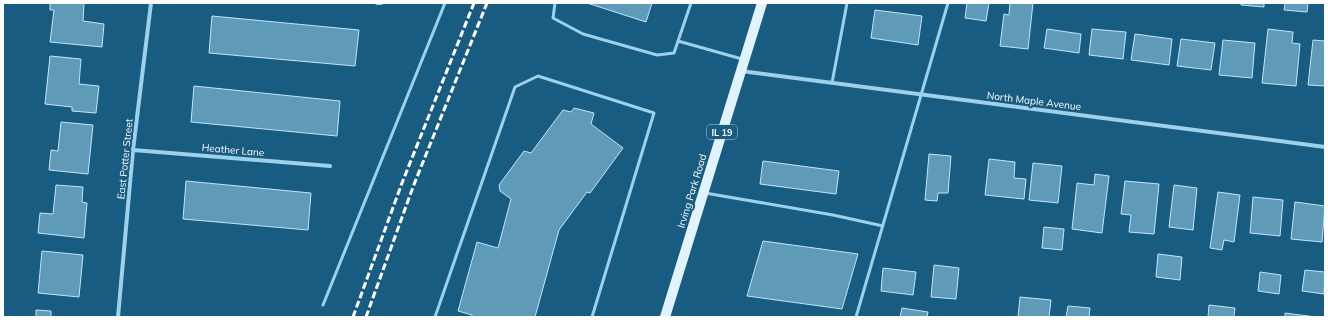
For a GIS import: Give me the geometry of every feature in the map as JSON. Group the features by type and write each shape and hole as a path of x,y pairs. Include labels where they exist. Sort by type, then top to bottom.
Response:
{"main road":[{"name":"Irving Park Road","path":"665,317 762,3"}],"street":[{"name":"East Potter Street","path":"118,317 133,150 151,3"},
{"path":"377,3 382,3"},
{"name":"North Maple Avenue","path":"741,71 1325,147"},
{"name":"Heather Lane","path":"133,150 330,166"}],"lane":[{"path":"323,304 444,3"},
{"path":"555,3 553,18 583,34 658,55 674,53 690,3"},
{"path":"832,83 847,3"},
{"path":"856,317 920,94 948,3"},
{"path":"678,41 745,59"},
{"path":"435,317 515,86 538,76 654,113 592,317"},
{"path":"704,192 833,215 883,226"}],"building":[{"path":"50,3 84,3 83,21 104,24 102,47 50,42 54,10 50,10"},
{"path":"587,3 652,3 646,22"},
{"path":"967,3 989,3 986,21 965,18"},
{"path":"1010,3 1033,3 1028,49 1000,46 1004,14 1009,15"},
{"path":"1241,3 1264,3 1264,7 1241,5"},
{"path":"1285,3 1308,3 1307,12 1284,10"},
{"path":"875,10 922,16 918,45 871,38"},
{"path":"212,16 359,30 355,66 209,53"},
{"path":"1047,29 1081,34 1079,53 1044,48"},
{"path":"1092,29 1126,32 1123,59 1089,55"},
{"path":"1268,29 1293,32 1292,43 1300,44 1296,86 1262,83"},
{"path":"1135,34 1172,39 1169,65 1131,60"},
{"path":"1181,39 1215,43 1211,70 1177,66"},
{"path":"1223,40 1255,43 1252,78 1219,75"},
{"path":"1313,40 1325,41 1325,86 1308,85"},
{"path":"50,56 81,59 79,84 99,86 96,113 72,111 72,107 45,104"},
{"path":"194,86 340,101 337,136 191,122"},
{"path":"574,108 594,113 591,124 623,148 590,193 587,192 559,230 535,317 472,317 472,315 458,311 477,242 498,248 511,199 500,191 499,185 524,151 531,153 563,110 571,112"},
{"path":"61,122 93,125 88,174 49,170 51,150 58,151"},
{"path":"929,154 951,156 948,193 938,193 937,201 925,200"},
{"path":"989,159 1015,162 1014,178 1026,179 1024,199 985,195"},
{"path":"763,161 839,171 836,194 760,184"},
{"path":"1033,163 1062,166 1058,203 1029,200"},
{"path":"1095,174 1109,176 1102,233 1072,229 1077,183 1094,185"},
{"path":"186,181 311,193 308,230 183,219"},
{"path":"1125,181 1159,184 1154,234 1129,232 1131,215 1121,214"},
{"path":"56,185 83,187 82,202 87,203 84,238 38,233 40,213 53,214"},
{"path":"1174,185 1197,188 1193,230 1169,227"},
{"path":"1218,192 1240,195 1234,242 1224,240 1222,250 1210,248"},
{"path":"1253,197 1283,200 1280,236 1250,233"},
{"path":"1295,202 1325,206 1322,242 1291,239"},
{"path":"1044,227 1064,229 1062,250 1042,248"},
{"path":"763,241 858,254 842,309 747,296"},
{"path":"42,251 83,255 79,297 38,293"},
{"path":"1158,254 1182,257 1180,280 1156,277"},
{"path":"934,265 959,268 956,299 931,297"},
{"path":"883,268 916,272 913,295 881,291"},
{"path":"1305,270 1325,272 1324,294 1302,291"},
{"path":"1260,272 1281,275 1279,294 1258,291"},
{"path":"1020,297 1051,300 1049,317 1018,317"},
{"path":"1209,305 1235,308 1234,317 1208,317"},
{"path":"1068,306 1090,308 1089,317 1066,317"},
{"path":"902,308 928,312 927,317 900,317"},
{"path":"36,310 51,311 51,317 36,317"},
{"path":"1285,313 1316,317 1285,317"}],"railway":[{"path":"353,317 402,183 474,3"},
{"path":"366,317 413,187 487,3"}]}
